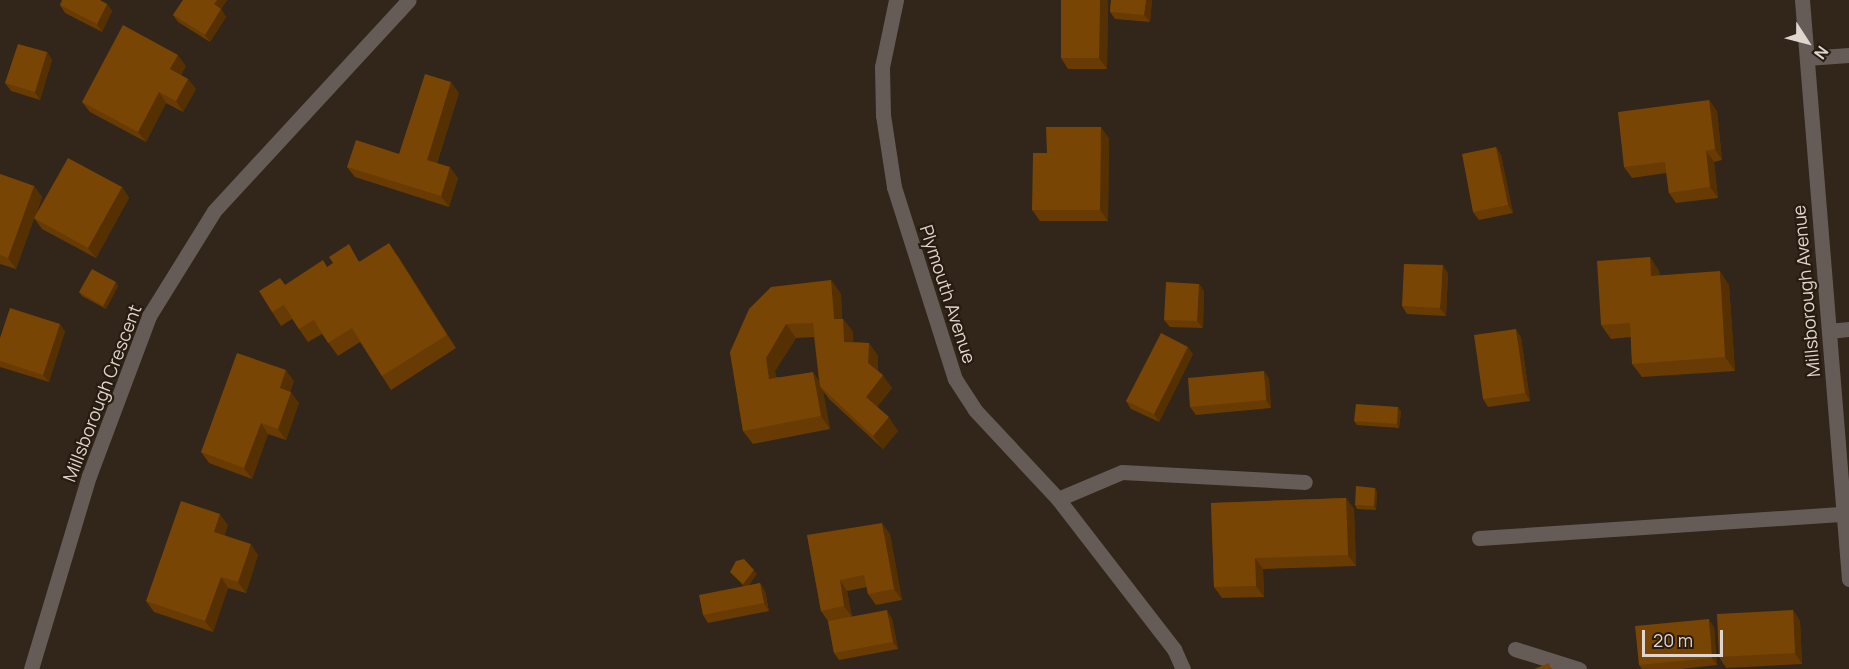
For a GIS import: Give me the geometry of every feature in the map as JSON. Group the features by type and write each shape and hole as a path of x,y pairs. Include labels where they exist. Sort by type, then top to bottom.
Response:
{"street":[{"name":"Millsborough Crescent","path":"31,669 89,476 149,316 214,211 409,0"},
{"name":"Plymouth Avenue","path":"896,0 882,67 883,115 894,187 928,303 955,379 975,410 1058,499 1174,649 1183,669"},
{"name":"Millsborough Avenue","path":"1802,0 1849,579"},
{"path":"1807,58 1849,55"},
{"path":"1829,332 1849,329"},
{"path":"1058,499 1122,472 1305,482"},
{"path":"1479,538 1844,514"},
{"path":"1515,649 1579,669"}],"building":[{"path":"62,0 100,0 107,4 97,24 60,5"},
{"path":"183,0 217,0 214,4 221,9 205,35 173,15"},
{"path":"1061,0 1100,0 1099,58 1061,58"},
{"path":"1111,0 1146,0 1144,15 1110,12"},
{"path":"123,25 178,55 170,69 188,79 176,101 159,92 138,132 82,102"},
{"path":"18,44 47,52 35,92 5,83"},
{"path":"425,74 451,82 427,160 450,167 441,196 347,167 356,140 399,154"},
{"path":"1709,100 1715,149 1706,151 1710,187 1669,193 1665,162 1624,167 1618,112"},
{"path":"1046,127 1101,127 1100,210 1032,210 1033,153 1047,153"},
{"path":"1496,147 1508,205 1473,212 1462,154"},
{"path":"68,158 122,187 88,248 34,218"},
{"path":"0,174 34,186 8,258 0,255"},
{"path":"389,243 447,335 382,376 352,328 328,343 314,320 299,329 284,305 272,312 259,291 280,278 285,285 323,260 327,267 333,263 329,257 349,244 359,262"},
{"path":"1650,257 1651,276 1720,271 1725,357 1632,364 1630,323 1601,325 1597,261"},
{"path":"1404,264 1443,265 1440,308 1402,306"},
{"path":"92,269 116,282 103,306 79,292"},
{"path":"831,280 834,319 843,319 844,342 869,343 868,363 883,375 866,397 889,417 873,436 820,386 813,323 786,324 766,358 769,379 813,372 821,416 743,431 730,352 749,309 771,287"},
{"path":"1166,282 1199,284 1197,321 1164,320"},
{"path":"10,308 60,324 43,375 0,361 0,338"},
{"path":"1516,329 1525,393 1483,399 1474,335"},
{"path":"1161,333 1188,347 1154,414 1126,401"},
{"path":"237,353 286,370 280,388 291,392 278,429 261,423 244,468 201,452"},
{"path":"1264,371 1266,400 1190,407 1188,378"},
{"path":"1356,404 1398,407 1397,424 1354,421"},
{"path":"1356,486 1375,488 1374,506 1355,505"},
{"path":"1346,498 1348,555 1255,558 1256,586 1214,587 1211,503"},
{"path":"181,501 220,514 214,532 251,544 238,582 221,577 205,621 146,601"},
{"path":"882,523 894,589 868,594 864,575 840,580 844,606 821,611 807,535"},
{"path":"744,559 754,570 743,584 730,572 736,561"},
{"path":"760,583 764,603 703,615 699,595"},
{"path":"887,610 893,642 834,653 828,621"},
{"path":"1793,610 1795,653 1719,657 1717,614"},
{"path":"1709,619 1712,658 1639,665 1635,626"},
{"path":"1549,663 1551,669 1534,669"}]}
